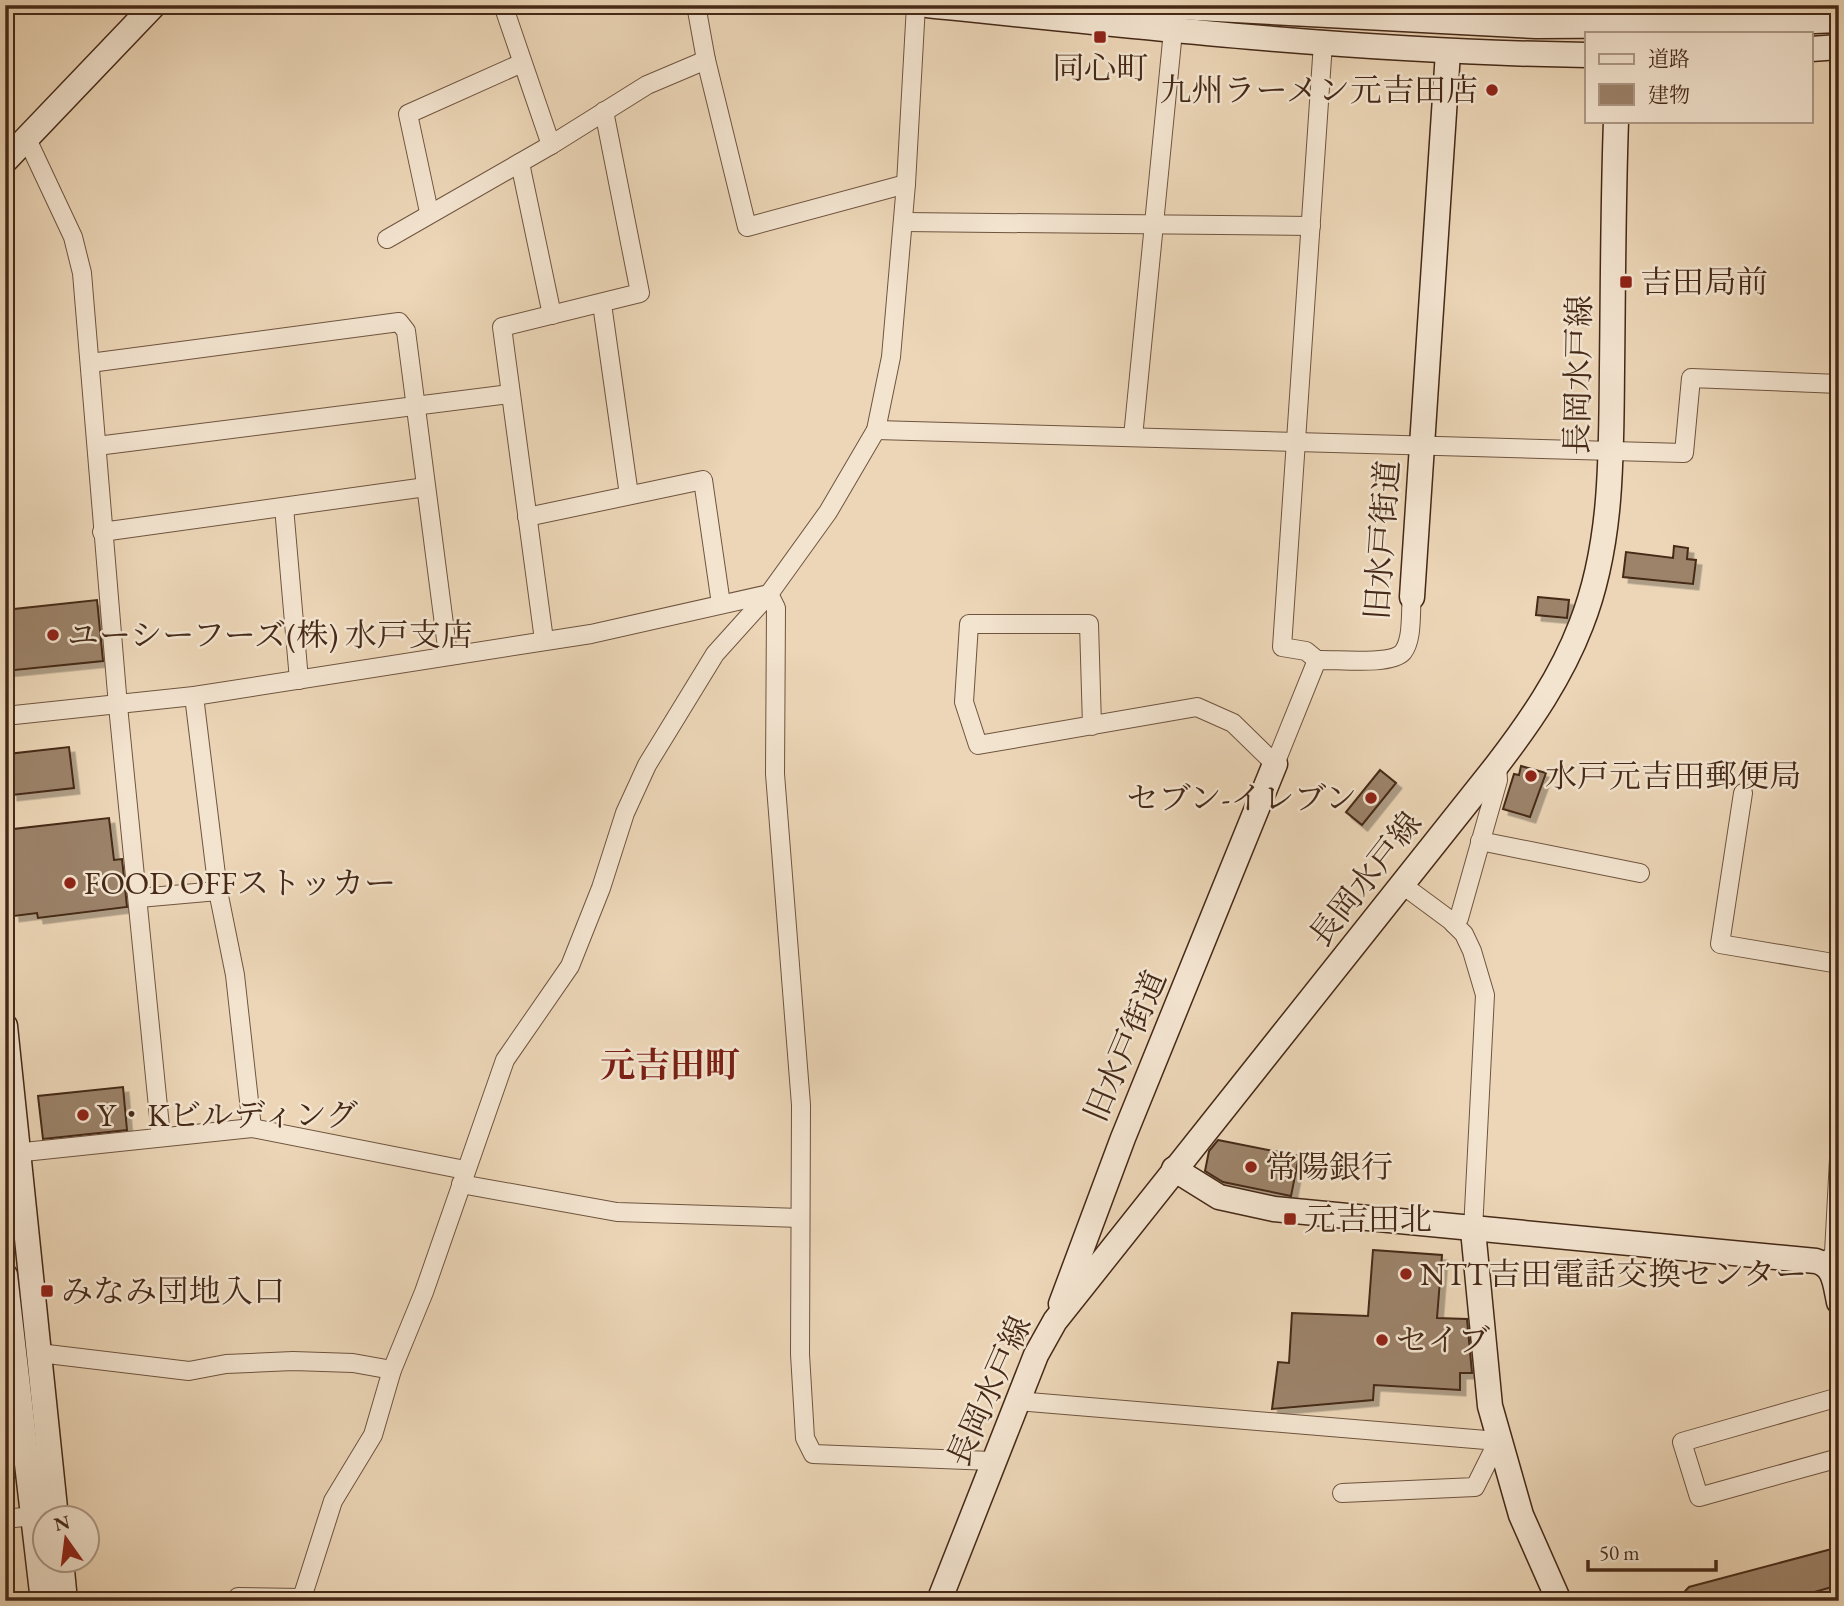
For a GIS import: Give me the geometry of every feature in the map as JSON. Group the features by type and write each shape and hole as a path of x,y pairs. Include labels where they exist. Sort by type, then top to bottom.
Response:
{"main road":[{"path":"5,161 154,5"},
{"path":"927,5 1176,15 1323,11 1618,22 1713,15 1839,20"},
{"path":"1140,5 1176,15 1323,43 1448,52 1585,55"},
{"path":"1812,49 1839,47"},
{"name":"旧水戸街道","path":"1412,597 1448,52"},
{"name":"長岡水戸線","path":"939,1601 992,1461 1036,1355 1055,1321 1174,1169 1404,886 1497,765 1555,681 1581,625 1598,572 1607,513 1611,451 1616,122"},
{"name":"旧水戸街道","path":"1055,1321 1089,1224 1275,764"},
{"path":"5,1026 12,1153 39,1353 45,1504"},
{"path":"1174,1169 1203,1189 1244,1203 1474,1230 1826,1264 1831,1271 1839,1301"},
{"path":"1474,1230 1484,1366 1498,1441 1525,1525 1559,1601"},
{"path":"5,1275 43,1504"},
{"path":"43,1601 44,1574"},
{"path":"62,1574 65,1601"}],"street":[{"path":"503,5 551,145"},
{"path":"696,5 706,60 747,227 906,184"},
{"path":"237,1601 238,1597 302,1598 333,1501 373,1435 392,1370 424,1292 505,1060 570,966 601,887 625,813 647,765 715,654 769,594 828,512 876,430 891,357 906,184 916,5"},
{"path":"1133,437 1176,15"},
{"path":"1317,660 1306,652 1282,647 1323,43"},
{"path":"387,239 429,212 551,145 647,85 706,60"},
{"path":"429,212 408,114 522,63"},
{"path":"544,640 502,327 640,293 604,111"},
{"path":"27,139 73,237 82,273 118,706 161,1137"},
{"path":"520,163 552,315"},
{"path":"903,222 1311,226"},
{"path":"601,304 629,495"},
{"path":"90,363 399,322 406,331 448,655"},
{"path":"876,430 1684,453 1691,378 1839,384"},
{"path":"97,446 510,394"},
{"path":"527,517 704,480 721,604"},
{"path":"102,531 426,488"},
{"path":"284,507 299,680"},
{"path":"5,716 194,696 591,634 769,594"},
{"path":"769,594 776,608 775,774 801,1105 800,1354 805,1438 813,1454 992,1461"},
{"name":"旧水戸街道","path":"1275,764 1317,660 1385,660 1397,657 1404,651 1408,639 1412,597"},
{"path":"1092,726 1089,624 969,624 964,702 978,745 1092,726 1197,707 1233,723 1275,764"},
{"path":"194,696 218,891 235,975 252,1128"},
{"path":"1454,924 1459,918 1498,780 1497,765"},
{"path":"1743,793 1720,944 1839,964"},
{"path":"1480,841 1640,873"},
{"path":"1404,886 1454,924 1472,951 1486,995 1474,1230"},
{"path":"139,898 218,891"},
{"path":"12,1153 252,1128 617,1212 800,1219"},
{"path":"1826,1264 1834,1252 1839,1159"},
{"path":"39,1353 189,1371 226,1364 293,1361 353,1363 392,1370"},
{"path":"1839,1397 1682,1442 1699,1497 1839,1458"},
{"path":"1017,1401 1498,1441 1475,1487 1342,1493"},
{"path":"5,1519 32,1518"}],"building":[{"path":"1674,546 1688,548 1687,559 1696,560 1693,584 1623,577 1626,552 1673,558"},
{"path":"1538,597 1569,600 1567,618 1536,615"},
{"name":"ユーシーフーズ(株) 水戸支店","path":"97,600 103,661 5,671 5,610"},
{"path":"69,747 74,788 12,795 8,754"},
{"path":"1521,766 1546,773 1530,817 1503,809 1514,774 1519,775"},
{"name":"セブン-イレブン","path":"1380,770 1396,783 1362,825 1346,812"},
{"name":"FOOD OFFストッカー","path":"109,818 114,860 122,859 127,907 38,918 37,913 14,916 5,830"},
{"name":"Y・Kビルディング","path":"123,1087 127,1130 43,1139 38,1096"},
{"name":"常陽銀行","path":"1218,1140 1299,1156 1291,1196 1223,1182 1205,1171 1209,1151"},
{"name":"セイブ","path":"1373,1250 1442,1255 1437,1318 1467,1319 1472,1373 1460,1373 1460,1390 1374,1385 1373,1400 1272,1409 1278,1362 1289,1363 1292,1313 1368,1316"},
{"path":"1839,1547 1839,1585 1783,1601 1676,1601 1689,1587"}],"place":[{"name":"同心町","path":"1100,37"},
{"name":"九州ラーメン元吉田店","path":"1492,90"},
{"name":"吉田局前","path":"1626,282"},
{"name":"ユーシーフーズ(株) 水戸支店","path":"53,635"},
{"name":"水戸元吉田郵便局","path":"1531,776"},
{"name":"セブン-イレブン","path":"1371,798"},
{"name":"FOOD OFFストッカー","path":"70,883"},
{"name":"Y・Kビルディング","path":"83,1115"},
{"name":"常陽銀行","path":"1251,1167"},
{"name":"元吉田北","path":"1290,1219"},
{"name":"NTT吉田電話交換センター","path":"1406,1274"},
{"name":"みなみ団地入口","path":"47,1291"},
{"name":"セイブ","path":"1382,1340"}],"district":[{"name":"元吉田町","path":"670,1064"}]}
